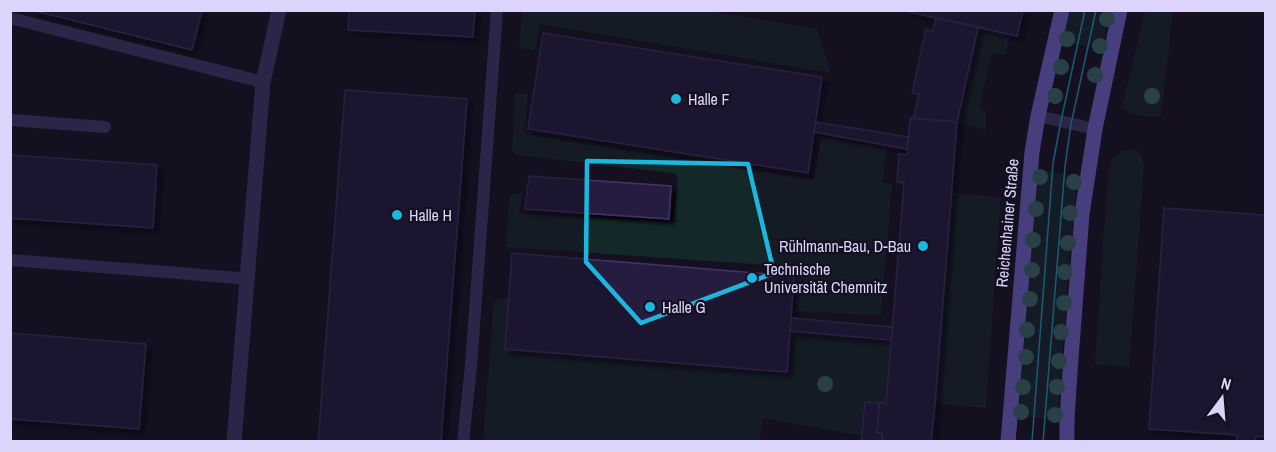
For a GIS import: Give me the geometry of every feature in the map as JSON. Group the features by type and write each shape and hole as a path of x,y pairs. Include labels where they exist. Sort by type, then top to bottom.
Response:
{"street":[{"path":"234,441 263,82 279,10"},
{"name":"Reichenhainer Straße","path":"1008,441 1031,160 1038,116 1062,10"},
{"path":"1067,441 1082,214 1095,129 1120,10"}],"lane":[{"path":"463,441 471,366 497,10"},
{"path":"10,18 263,82"},
{"path":"1038,116 1095,129"},
{"path":"10,120 105,127"},
{"path":"10,260 248,279"}],"highlighted area":[{"path":"587,161 748,164 774,273 641,323 586,262"}],"green space":[{"path":"522,11 710,11 817,29 831,73 540,24 535,51 519,47"},
{"path":"1069,11 1111,11 1102,49 1062,42"},
{"path":"1145,11 1173,11 1161,116 1156,117 1141,116 1122,107"},
{"path":"978,27 1010,34 1005,55 992,53 979,109 986,111 986,130 957,122"},
{"path":"515,93 528,94 524,134 813,180 821,137 886,148 883,183 892,184 881,316 796,311 797,267 506,247 509,196 523,192 519,214 674,222 678,176 672,173 516,155 512,150"},
{"path":"1123,150 1135,150 1142,155 1144,168 1129,367 1095,364 1108,171 1113,158"},
{"path":"1038,170 1078,176 1071,237 1058,419 1018,417"},
{"path":"951,193 1001,197 986,408 935,404"},
{"path":"509,297 505,349 786,372 790,331 891,340 886,404 865,402 862,436 763,418 760,441 483,442 494,301"}],"building":[{"path":"31,10 202,10 192,50"},
{"path":"349,10 475,10 473,37 348,30"},
{"path":"910,10 1023,10 1017,36 909,12"},
{"path":"936,18 978,27 957,122 913,119 919,94 912,93 926,29 933,31"},
{"name":"Halle F","path":"543,33 822,77 808,173 528,129"},
{"name":"Halle H","path":"345,90 467,99 441,442 318,442"},
{"name":"Rühlmann-Bau, D-Bau","path":"910,118 957,122 935,404 931,442 882,442 882,433 877,433 879,403 886,404 904,183 897,182 899,154 907,155"},
{"path":"816,122 908,137 907,149 814,132"},
{"path":"10,155 157,165 153,228 10,218"},
{"path":"529,176 671,186 669,219 525,209"},
{"path":"1164,208 1266,215 1266,437 1256,436 1255,442 1237,442 1237,435 1149,429"},
{"name":"Halle G","path":"512,253 794,276 787,372 505,349"},
{"path":"791,318 893,327 891,340 790,331"},
{"path":"10,333 146,344 139,429 10,419"},
{"path":"865,402 879,403 877,433 882,433 882,442 861,442"}],"tram line":[{"path":"1032,442 1053,163 1085,10"},
{"path":"1043,442 1065,166 1071,124 1096,10"}],"place":[{"name":"Halle F","path":"676,99"},
{"name":"Halle H","path":"397,215"},
{"name":"Rühlmann-Bau, D-Bau","path":"923,246"},
{"name":"Technische Universität Chemnitz","path":"752,278"},
{"name":"Halle G","path":"650,307"}]}
